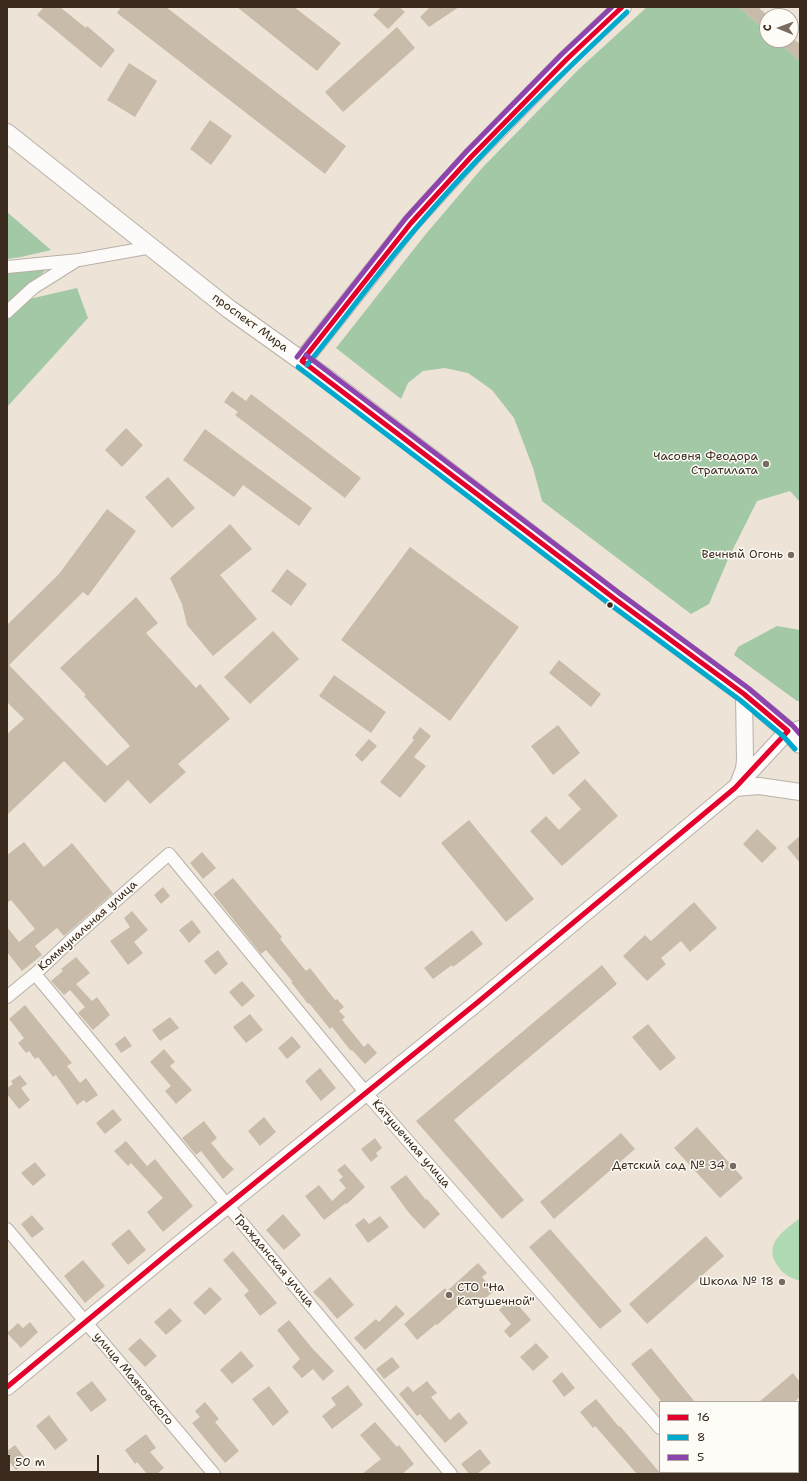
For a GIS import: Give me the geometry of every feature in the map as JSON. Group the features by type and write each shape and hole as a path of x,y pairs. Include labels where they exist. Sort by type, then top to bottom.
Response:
{"main road":[{"path":"302,361 421,212 471,157 562,64 622,7"},
{"name":"проспект Мира","path":"7,133 229,309 302,361 796,734"}],"street":[{"path":"7,267 79,260 152,247"},
{"path":"7,312 33,288 79,260"},
{"path":"735,788 744,769 745,760 744,694"},
{"path":"7,1388 227,1205 478,1002 735,788 796,734"},
{"path":"735,788 759,786 800,792"},
{"name":"Катушечная улица","path":"169,854 365,1092 659,1427"},
{"name":"Коммунальная улица","path":"7,997 35,974 71,940 169,854"},
{"name":"Гражданская улица","path":"35,974 451,1474"},
{"name":"улица Маяковского","path":"7,1228 214,1474"}],"green space":[{"path":"647,7 739,7 759,25 759,48 785,48 800,61 800,502 790,491 757,501 729,557 709,604 691,614 542,501 533,468 514,418 492,390 468,373 445,368 423,371 408,383 401,399 336,348 425,235 483,167 579,69"},
{"path":"7,212 51,250 7,259"},
{"path":"48,268 7,307 7,272"},
{"path":"77,288 88,318 7,407 7,318 25,300"},
{"path":"777,626 800,630 800,701 797,701 734,655 738,647"},
{"path":"800,1218 800,1281 790,1277 782,1271 773,1257 772,1250 777,1238"}],"building":[{"path":"44,7 60,7 86,28 87,26 115,50 101,68 37,15"},
{"path":"121,7 166,7 346,146 325,174 117,13"},
{"path":"237,7 294,7 341,43 317,71"},
{"path":"381,7 399,7 405,12 388,29 373,15"},
{"path":"430,7 459,7 429,27 420,17"},
{"path":"739,7 759,8 759,25"},
{"path":"397,27 415,48 343,112 325,92"},
{"path":"799,43 800,44 800,61 785,48 799,48"},
{"path":"129,63 157,81 135,117 107,100"},
{"path":"210,120 232,136 211,165 190,149"},
{"path":"232,391 246,401 251,394 361,478 345,498 235,415 238,412 224,402"},
{"path":"126,428 143,445 122,467 105,450"},
{"path":"205,429 312,508 299,526 243,485 234,497 183,460"},
{"path":"168,477 195,508 172,528 145,497"},
{"path":"107,509 136,531 88,596 83,592 9,665 107,766 130,746 84,696 86,695 60,668 136,597 158,623 146,633 196,688 200,684 230,719 178,764 186,772 150,804 128,780 105,803 64,761 7,815 7,734 24,719 7,702 7,625 59,574"},
{"path":"230,524 252,549 220,575 257,619 213,656 187,625 182,604 170,578"},
{"path":"410,547 519,627 450,721 341,640"},
{"path":"287,569 307,584 291,606 271,591"},
{"path":"273,631 299,659 250,704 224,677"},
{"path":"559,660 601,694 591,707 549,673"},
{"path":"334,675 386,712 371,733 319,696"},
{"path":"558,725 580,753 553,775 531,746"},
{"path":"420,727 431,736 414,757 426,766 400,798 380,782 414,740 412,738"},
{"path":"369,739 377,746 362,762 355,755"},
{"path":"585,779 618,816 562,866 530,831 546,816 559,830 581,809 568,795"},
{"path":"469,820 534,899 506,922 441,843"},
{"path":"757,829 777,848 762,863 743,844"},
{"path":"800,836 800,863 787,847"},
{"path":"24,842 44,867 72,843 113,893 64,936 57,928 35,946 42,955 22,971 7,952 7,927 19,942 35,929 11,900 7,903 7,855"},
{"path":"202,852 216,868 203,879 190,863"},
{"path":"233,878 282,937 280,939 306,971 310,968 335,1000 337,999 344,1007 339,1011 345,1017 342,1020 364,1047 368,1043 377,1053 365,1064 352,1050 351,1051 332,1027 330,1029 309,1003 308,1004 291,982 293,982 266,950 261,954 213,894"},
{"path":"163,887 170,896 161,904 154,895"},
{"path":"694,902 717,928 690,952 681,941 661,958 666,964 647,981 623,956 645,935 651,941"},
{"path":"132,911 148,930 134,942 143,953 128,965 110,941 130,927 124,918"},
{"path":"192,920 201,932 189,943 179,930"},
{"path":"472,930 483,944 453,967 452,965 433,979 424,968"},
{"path":"218,950 228,964 215,975 204,961"},
{"path":"76,957 90,973 76,984 92,1001 97,997 110,1015 93,1030 78,1013 85,1007 70,990 64,995 51,981 63,971 61,969"},
{"path":"602,965 617,984 454,1120 524,1200 502,1219 416,1121"},
{"path":"242,981 255,996 242,1007 229,992"},
{"path":"25,1005 72,1063 67,1066 80,1083 86,1078 98,1095 86,1103 84,1100 77,1105 56,1075 53,1077 38,1057 35,1059 29,1051 26,1053 18,1043 24,1038 9,1019"},
{"path":"250,1014 263,1030 246,1043 233,1027"},
{"path":"170,1017 179,1028 160,1041 152,1030"},
{"path":"648,1024 676,1058 660,1071 632,1037"},
{"path":"125,1036 132,1046 121,1053 115,1044"},
{"path":"292,1036 301,1047 287,1059 278,1048"},
{"path":"164,1049 175,1062 170,1066 192,1090 176,1104 165,1091 171,1086 150,1062"},
{"path":"320,1068 336,1088 321,1101 305,1081"},
{"path":"20,1075 27,1084 21,1088 30,1100 19,1109 7,1094 7,1088 13,1084 11,1081"},
{"path":"113,1109 122,1120 105,1134 96,1123"},
{"path":"264,1117 276,1132 260,1146 248,1131"},
{"path":"204,1121 217,1138 211,1143 234,1169 223,1179 201,1151 196,1155 182,1138"},
{"path":"697,1127 743,1178 720,1198 674,1148"},
{"path":"621,1133 635,1149 554,1219 540,1202"},
{"path":"375,1138 382,1148 376,1153 378,1156 371,1162 361,1149"},
{"path":"126,1141 147,1166 155,1159 193,1206 163,1232 147,1212 163,1198 131,1163 128,1166 114,1151"},
{"path":"35,1162 46,1175 33,1186 21,1173"},
{"path":"345,1164 365,1187 347,1204 346,1203 324,1220 305,1196 319,1185 332,1201 346,1188 339,1180 343,1177 337,1170"},
{"path":"406,1175 426,1200 427,1199 440,1214 424,1229 409,1213 390,1187"},
{"path":"283,1214 301,1235 284,1250 266,1230"},
{"path":"32,1215 44,1229 32,1238 21,1224"},
{"path":"380,1216 389,1227 368,1243 355,1225 364,1218 369,1224"},
{"path":"129,1229 146,1250 128,1265 111,1244"},
{"path":"550,1229 622,1311 600,1329 529,1247"},
{"path":"706,1236 724,1256 647,1324 629,1304"},
{"path":"233,1251 277,1303 260,1316 244,1295 249,1291 223,1260"},
{"path":"83,1260 105,1286 85,1303 64,1276"},
{"path":"478,1263 487,1273 482,1277 494,1291 476,1306 468,1298 417,1340 404,1324 445,1288 447,1291"},
{"path":"330,1277 354,1305 337,1319 313,1292"},
{"path":"210,1287 222,1299 205,1315 193,1303"},
{"path":"512,1298 531,1320 510,1338 504,1331 511,1324 499,1310"},
{"path":"396,1305 405,1314 365,1350 354,1338 376,1319 379,1322"},
{"path":"170,1308 182,1321 166,1335 154,1322"},
{"path":"289,1320 312,1348 334,1371 323,1381 313,1369 302,1378 292,1367 300,1359 277,1330"},
{"path":"30,1322 38,1332 21,1348 7,1333 18,1323 23,1328"},
{"path":"140,1338 157,1356 145,1367 128,1349"},
{"path":"536,1343 549,1357 533,1371 520,1357"},
{"path":"651,1348 694,1401 661,1401 631,1364"},
{"path":"241,1351 254,1366 232,1384 220,1370"},
{"path":"392,1357 400,1367 384,1379 376,1369"},
{"path":"562,1372 575,1388 564,1397 552,1381"},
{"path":"793,1373 800,1382 800,1397 795,1401 760,1401"},
{"path":"92,1381 107,1400 91,1412 76,1393"},
{"path":"427,1381 437,1393 431,1397 450,1420 459,1412 468,1423 445,1443 420,1414 417,1416 399,1394 408,1386 413,1392"},
{"path":"348,1385 363,1405 332,1429 322,1416 336,1405 331,1398"},
{"path":"269,1386 289,1412 273,1426 252,1399"},
{"path":"596,1399 661,1474 637,1474 595,1426 593,1428 580,1412"},
{"path":"205,1402 219,1419 215,1422 239,1451 225,1463 192,1423 200,1417 195,1411"},
{"path":"49,1415 68,1440 55,1450 36,1426"},
{"path":"375,1422 397,1447 399,1445 414,1464 402,1474 362,1474 381,1459 360,1435"},
{"path":"146,1434 156,1448 150,1452 164,1468 157,1474 147,1474 137,1462 135,1464 125,1450"},
{"path":"15,1445 27,1461 16,1470 7,1459 7,1451"},
{"path":"480,1449 491,1463 477,1474 469,1474 461,1464"}],"transit line":[{"name":"5","path":"297,357 406,218 466,152 562,54 612,7"},
{"name":"16","path":"302,361 411,223 471,157 567,59 622,7"},
{"name":"8","path":"307,365 417,227 467,171 519,117 627,12"},
{"name":"5","path":"306,355 619,593 748,688 793,726 800,734"},
{"name":"16","path":"7,1387 177,1246 478,1002 735,788 788,731 744,694 615,599 302,361"},
{"name":"8","path":"298,367 611,605 740,700 783,736 795,749"}],"place":[{"name":"Часовня Феодора Стратилата","path":"766,464"},
{"name":"Вечный Огонь","path":"791,555"},
{"name":"Детский сад № 34","path":"733,1166"},
{"name":"Школа № 18","path":"782,1282"},
{"name":"СТО \"На Катушечной\"","path":"449,1295"}]}
